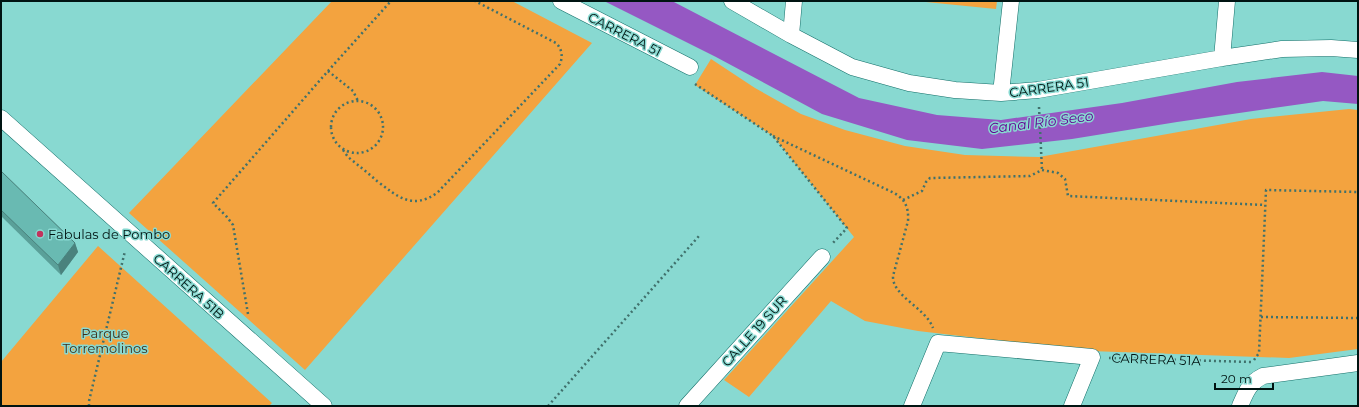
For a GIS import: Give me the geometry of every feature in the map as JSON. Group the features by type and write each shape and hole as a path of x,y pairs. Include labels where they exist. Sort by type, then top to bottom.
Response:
{"street":[{"name":"CARRERA 51","path":"561,1 690,66"},
{"name":"CARRERA 51","path":"732,1 791,35 852,67 909,83 955,90 1002,93 1038,90 1282,49 1331,48 1358,50"},
{"path":"791,35 794,1"},
{"path":"1002,93 1012,1"},
{"path":"1222,58 1227,1"},
{"name":"CARRERA 51B","path":"1,118 324,406"},
{"name":"CALLE 19 SUR","path":"687,406 822,257"},
{"path":"912,406 938,343"},
{"name":"CARRERA 51A","path":"938,343 1092,357"},
{"path":"1072,406 1092,357"},
{"path":"1240,406 1249,385 1263,376 1358,363"}],"path":[{"path":"252,342 233,225 213,203 328,70 391,1"},
{"path":"343,150 356,154 369,151 375,147 384,128 380,115 371,105 358,101 344,104 334,113 331,133 333,140 348,157 393,194 403,200 412,202 422,201 437,193 560,64 562,51 556,43 475,1"},
{"path":"690,66 701,73 695,85 773,136 890,191 898,195 903,200 907,206 908,221 892,276 893,285 929,319 938,343"},
{"path":"328,70 353,90 358,101"},
{"path":"1039,111 1042,170"},
{"path":"773,136 846,228 822,257"},
{"path":"903,200 922,192 927,179 933,177 1030,176 1042,170 1062,175 1067,183 1068,196 1266,205"},
{"path":"1256,380 1253,362 1259,353 1266,190 1358,192"},
{"path":"89,406 129,232"},
{"path":"548,406 699,236"},
{"path":"1261,317 1358,318"},
{"name":"CARRERA 51A","path":"1092,357 1253,362"}],"green space":[{"path":"332,1 512,1 592,43 305,370 129,213"},
{"path":"916,1 997,1 996,9"},
{"path":"711,59 755,88 801,114 845,130 905,146 965,155 1039,157 1251,119 1349,109 1358,110 1358,349 1289,358 1090,351 918,331 865,321 831,301 749,397 724,380 854,237 773,136 695,85"},
{"name":"Parque Torremolinos","path":"98,246 272,403 269,406 1,406 1,362"}],"water":[{"name":"Canal Río Seco","path":"604,1 672,1 859,98 937,115 1001,120 1122,103 1237,82 1322,72 1358,76 1358,104 1323,101 1072,139 982,149 907,140 822,114 716,57"}],"building":[{"name":"Fabulas de Pombo","path":"1,171 75,243 58,265 1,210"}],"place":[{"name":"Fabulas de Pombo","path":"40,234"}]}
